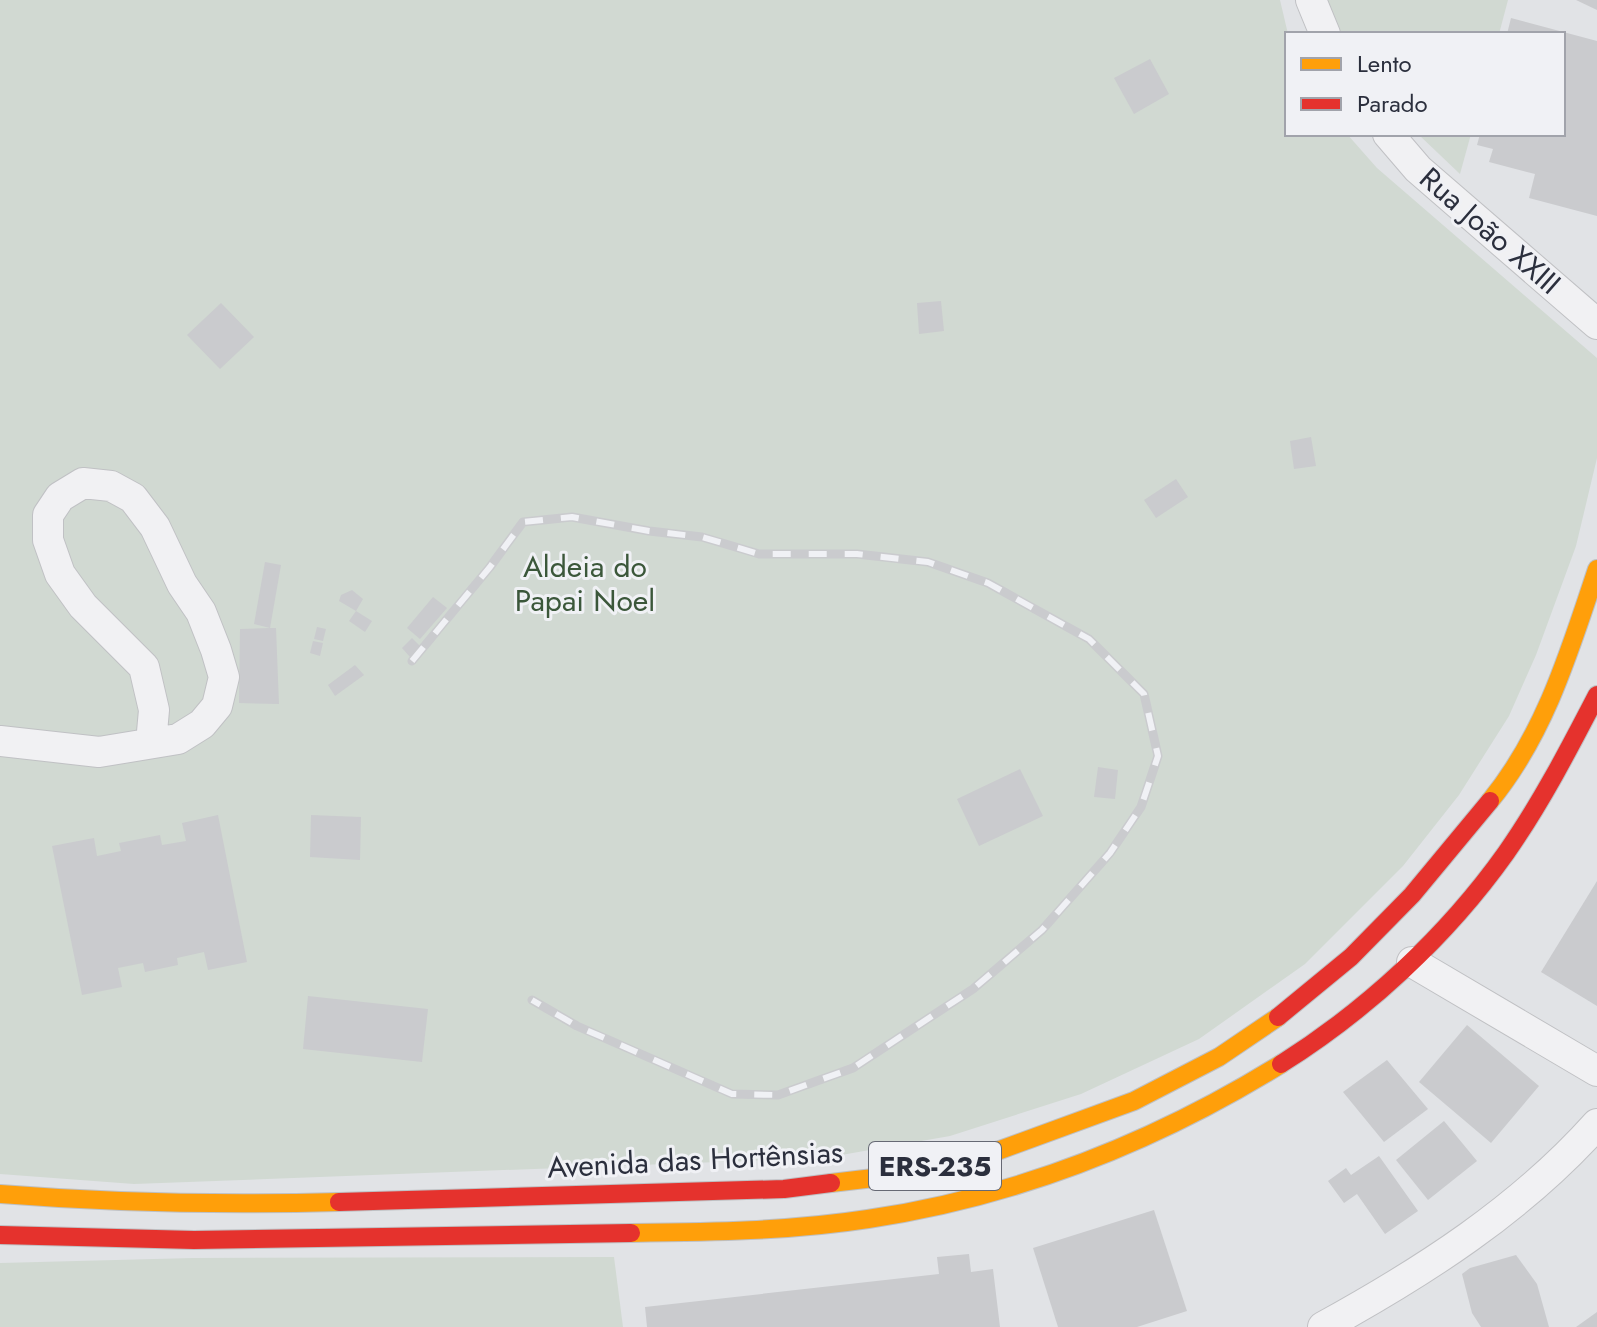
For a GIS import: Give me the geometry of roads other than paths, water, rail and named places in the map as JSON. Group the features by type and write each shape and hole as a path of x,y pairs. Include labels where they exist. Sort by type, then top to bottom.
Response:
{"main road":[{"name":"Avenida das Hortênsias","path":"0,1194 103,1202 252,1204 784,1189 899,1175 1000,1150 1134,1101 1219,1057 1271,1023 1351,957 1412,895 1510,776 1542,718 1566,663 1597,569"},
{"name":"ERS-235","path":"0,1235 59,1238 334,1238 782,1227 913,1211 1036,1180 1139,1140 1217,1105 1271,1073 1319,1039 1489,876 1539,802 1597,695"},
{"path":"1412,923 1510,776"}],"street":[{"path":"1311,0 1324,32"},
{"name":"Rua João XXIII","path":"1390,136 1418,169 1597,324"},
{"path":"0,741 99,752 178,739 202,724 217,706 224,677 201,612 182,584 155,527 133,498 111,486 83,483 60,497 48,515 48,540 60,574 83,606 144,667 154,710 151,743"},
{"path":"1409,955 1597,1071"},
{"path":"1323,1327 1378,1297 1501,1214 1546,1176 1597,1124"}],"railway":[{"path":"412,661 523,522 572,517 702,537 759,554 857,554 928,562 988,583 1089,639 1144,694 1158,756 1141,807 1110,853 1042,930 973,989 853,1068 778,1095 732,1094 577,1026 532,1000"}],"park label":[{"name":"Aldeia do Papai Noel","path":"585,584"}]}
